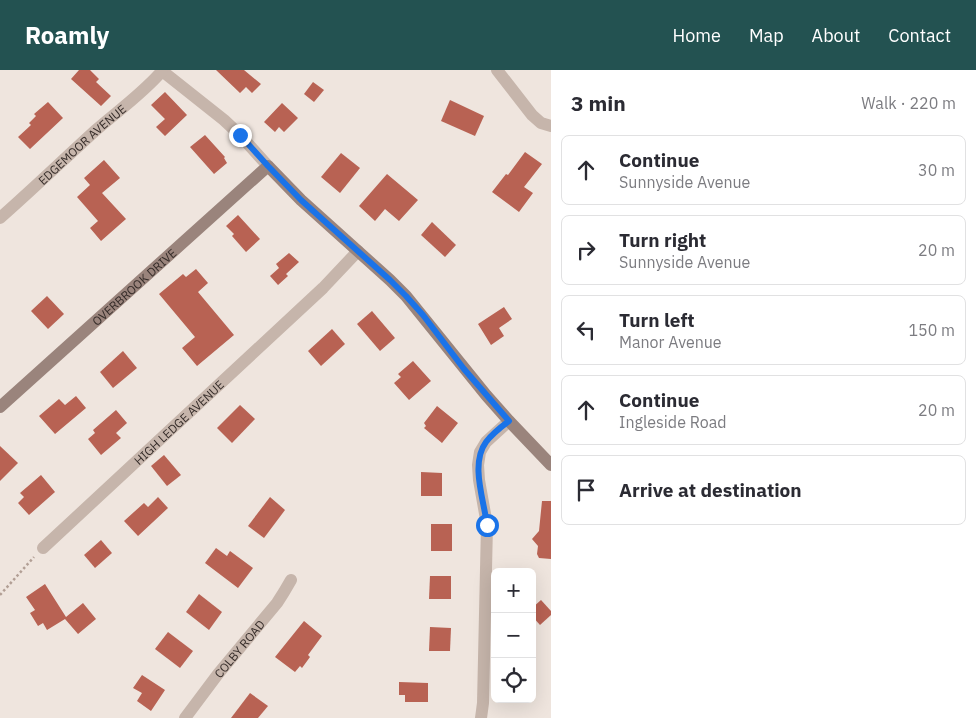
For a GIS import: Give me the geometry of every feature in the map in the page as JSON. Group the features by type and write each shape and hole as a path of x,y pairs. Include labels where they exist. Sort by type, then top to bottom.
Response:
{"street":[{"path":"161,70 224,120 301,200 406,296 464,369 509,421 551,465"},
{"name":"EDGEMOOR AVENUE","path":"0,218 82,142 138,95 161,70"},
{"path":"497,70 532,115 541,123 551,126"},
{"name":"OVERBROOK DRIVE","path":"0,407 268,166"},
{"name":"HIGH LEDGE AVENUE","path":"43,548 323,288 358,251"},
{"path":"481,718 483,704 487,525 478,480 478,465 480,452 486,442 509,421"},
{"name":"COLBY ROAD","path":"185,718 218,674 277,603 291,580"}],"path":[{"path":"0,595 43,548"}],"building":[{"path":"79,70 90,70 99,79 96,82 111,96 101,106 71,79"},
{"path":"216,70 244,70 261,84 252,93 246,87 240,93"},
{"path":"313,82 324,90 314,102 304,94"},
{"path":"165,92 187,115 165,136 156,127 165,119 151,105"},
{"path":"450,100 484,116 475,136 441,121"},
{"path":"48,102 63,118 30,149 18,137 31,125 29,123 36,116 34,114"},
{"path":"282,103 298,118 284,132 279,127 275,132 264,122"},
{"path":"205,135 225,157 227,163 214,174 190,147"},
{"path":"525,152 542,164 524,187 533,193 519,212 492,192 506,174 508,175"},
{"path":"341,153 360,168 340,193 321,177"},
{"path":"104,160 120,178 102,193 126,219 101,241 90,228 98,221 77,197 90,185 84,178"},
{"path":"387,174 418,200 399,221 385,209 375,221 359,206"},
{"path":"238,215 260,239 246,252 226,226"},
{"path":"432,222 456,245 445,257 421,235"},
{"path":"289,253 299,262 286,274 288,276 278,285 270,276 279,268 276,264"},
{"path":"196,269 208,283 198,292 234,335 197,366 182,348 195,337 159,294 183,274 186,277"},
{"path":"47,296 64,314 48,329 31,311"},
{"path":"504,307 512,319 499,328 504,336 491,345 478,324"},
{"path":"372,311 395,338 380,351 357,324"},
{"path":"332,329 345,344 321,366 308,351"},
{"path":"123,351 137,368 113,388 100,372"},
{"path":"413,361 431,381 409,400 394,383 401,377 398,374"},
{"path":"76,396 86,408 55,434 39,416 59,399 65,405"},
{"path":"240,405 255,419 232,443 217,428"},
{"path":"437,406 458,423 442,443 424,428 426,426 424,423"},
{"path":"116,410 127,423 116,433 121,438 101,455 88,439 95,433 93,430"},
{"path":"0,446 18,463 0,481"},
{"path":"164,455 181,475 167,486 151,466"},
{"path":"421,472 442,473 442,496 421,496"},
{"path":"41,475 55,492 29,515 18,503 24,497 20,493"},
{"path":"158,497 168,508 138,536 124,521 144,503 148,507"},
{"path":"270,497 285,510 264,538 248,526"},
{"path":"542,501 551,501 551,559 539,558 537,554 538,546 532,539 539,531"},
{"path":"431,524 452,524 452,551 431,551"},
{"path":"101,540 112,553 95,568 84,555"},
{"path":"216,548 227,556 230,551 253,568 238,588 205,563"},
{"path":"430,576 451,576 451,599 429,599"},
{"path":"45,584 66,617 83,603 96,619 78,634 65,619 47,630 43,623 38,626 30,613 35,610 26,597"},
{"path":"199,594 222,612 209,630 186,612"},
{"path":"541,600 551,611 551,615 540,625 536,620 536,604"},
{"path":"304,621 322,636 308,655 310,657 302,668 300,666 295,672 275,657"},
{"path":"430,627 451,628 450,651 429,651"},
{"path":"168,632 193,651 180,668 155,649"},
{"path":"142,675 165,690 151,711 137,701 142,693 133,688"},
{"path":"399,682 428,683 428,702 405,702 405,695 399,695"},
{"path":"250,693 268,706 258,718 231,718"}],"route":[{"path":"240,135 301,200 406,296 464,369 509,421 486,442 480,452 478,480 487,525"}]}
